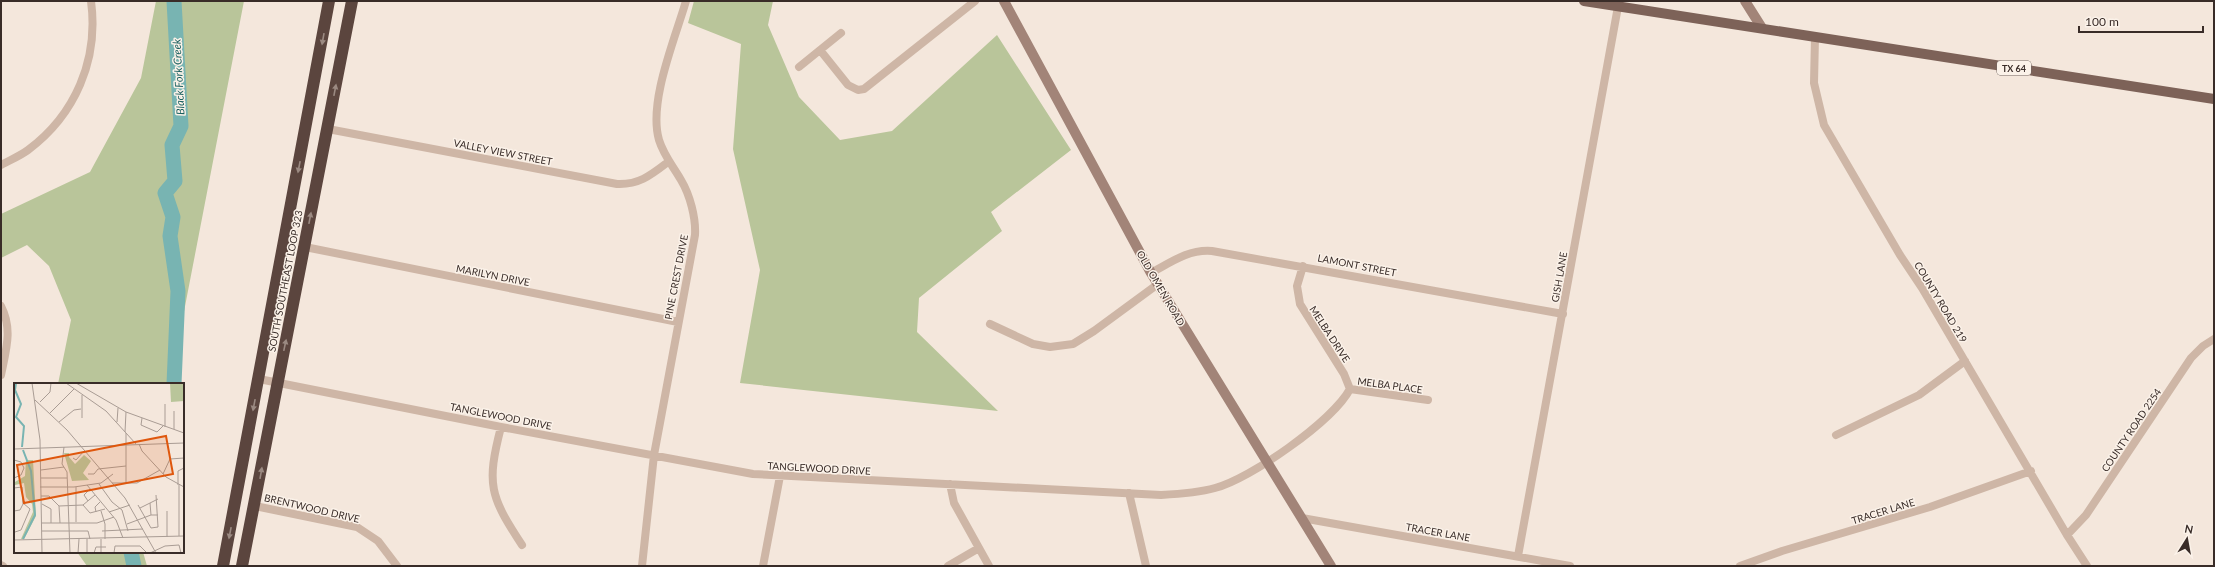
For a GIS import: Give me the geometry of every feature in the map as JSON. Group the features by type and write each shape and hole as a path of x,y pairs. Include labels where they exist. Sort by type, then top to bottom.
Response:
{"highway":[{"name":"SOUTH SOUTHEAST LOOP 323","path":"223,566 315,83 329,1"},
{"name":"SOUTH SOUTHEAST LOOP 323","path":"242,566 255,506 277,383 305,247 352,1"},
{"path":"315,83 322,91 317,124 328,129"}],"main road":[{"name":"TX 64","path":"1584,1 1618,4 1815,37 2214,99"}],"street":[{"path":"1,165 27,150 51,129 68,111 81,85 91,53 94,19 91,1"},
{"name":"PINE CREST DRIVE","path":"642,566 654,455 696,230 692,210 684,186 668,162 659,139 656,111 660,89 686,1"},
{"path":"820,50 848,85 858,90 864,89 975,1"},
{"name":"OLD OMEN ROAD","path":"1004,1 1151,273 1331,566"},
{"path":"1745,1 1762,28"},
{"name":"GISH LANE","path":"1518,556 1618,4"},
{"path":"799,67 841,32"},
{"name":"COUNTY ROAD 219","path":"1815,37 1814,83 1824,125 2031,471 2067,535 2087,566"},
{"name":"VALLEY VIEW STREET","path":"328,129 617,184 638,182 649,177 668,162"},
{"name":"MARILYN DRIVE","path":"305,247 678,322"},
{"name":"LAMONT STREET","path":"1151,273 1189,252 1199,250 1303,266 1563,314"},
{"name":"MELBA DRIVE","path":"1303,266 1298,286 1300,304 1344,374 1350,389"},
{"path":"990,324 1033,344 1050,347 1072,344 1094,331 1158,284"},
{"path":"1,306 7,318 9,330 1,375"},
{"name":"COUNTY ROAD 2254","path":"2067,535 2086,515 2191,358 2203,346 2214,339"},
{"path":"1836,435 1919,395 1965,361"},
{"name":"TANGLEWOOD DRIVE","path":"259,379 501,427 742,472 780,476 1129,493 1190,494 1217,488 1267,464 1340,406 1350,389"},
{"name":"MELBA PLACE","path":"1350,389 1428,400"},
{"path":"501,427 493,457 492,479 500,511 522,545"},
{"name":"TRACER LANE","path":"1740,566 1782,551 1930,507 2031,471"},
{"path":"763,566 780,476"},
{"path":"950,484 954,503 989,566"},
{"path":"1129,493 1146,566"},
{"name":"BRENTWOOD DRIVE","path":"255,506 356,528 378,541 397,566"},
{"name":"TRACER LANE","path":"1302,518 1570,566"},
{"path":"948,566 979,548"}],"green space":[{"path":"156,1 244,1 170,383 58,383 71,320 49,266 27,245 1,258 1,214 90,172 141,78"},
{"path":"694,1 773,1 768,25 799,97 840,140 892,131 997,35 1071,150 991,212 1002,231 919,298 917,332 998,411 740,383 760,270 733,149 741,44 688,23"},
{"path":"78,553 143,553 147,566 87,566"}],"waterway":[{"name":"Black Fork Creek","path":"174,1 181,126 172,145 175,181 165,193 173,217 170,236 178,291 174,383"},
{"name":"Black Fork Creek","path":"131,553 134,566"}]}
